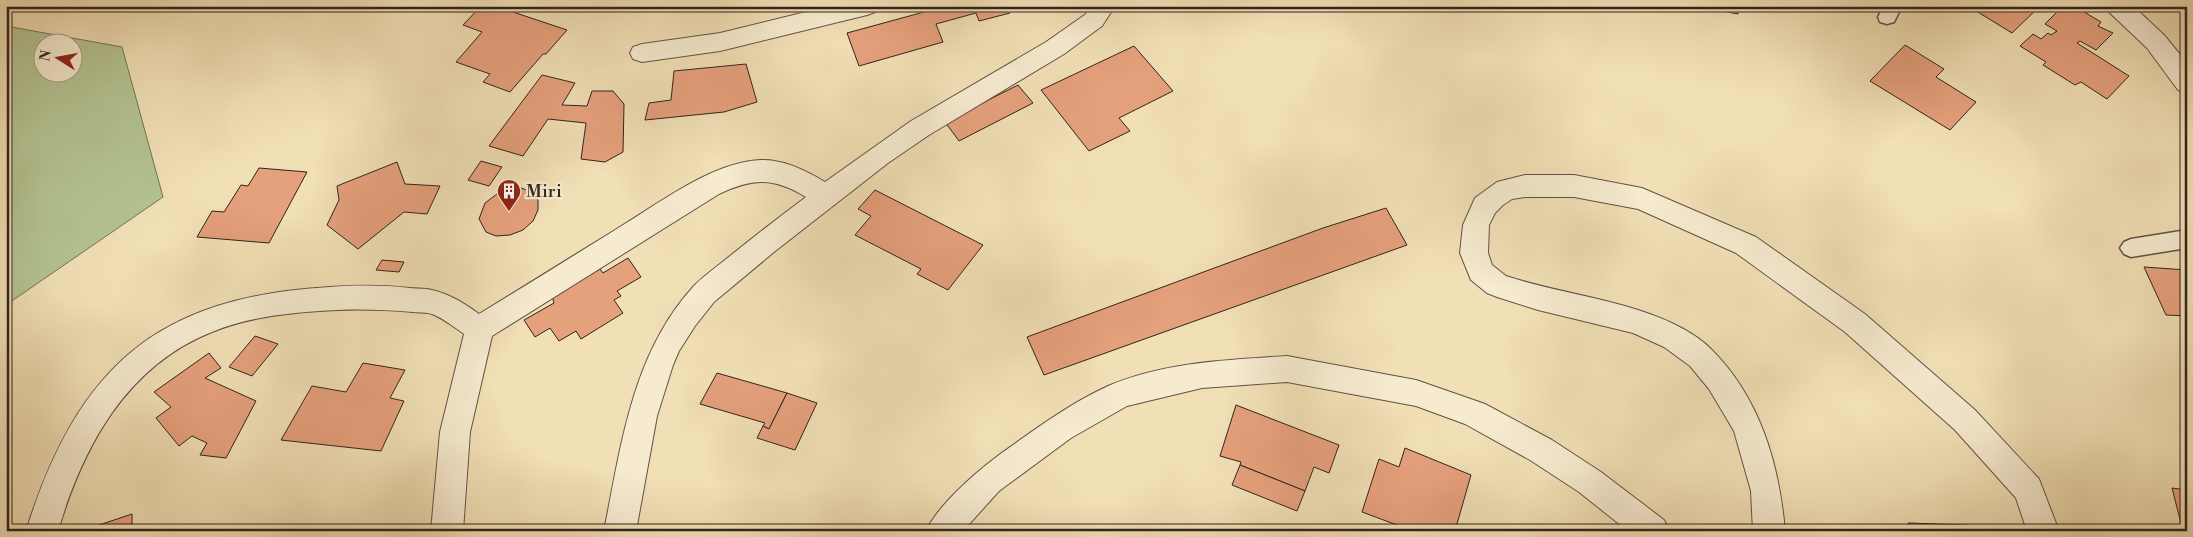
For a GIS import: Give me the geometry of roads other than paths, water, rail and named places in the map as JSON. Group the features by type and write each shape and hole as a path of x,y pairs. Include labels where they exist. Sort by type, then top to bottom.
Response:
{"street":[{"path":"642,53 720,42 867,6"},
{"path":"620,531 642,416 668,344 685,317 704,294 764,244 879,156 920,128 1055,48 1094,20 1103,6"},
{"path":"2117,6 2137,22 2180,72 2187,83"},
{"path":"447,531 455,432 479,329 693,196 723,181 754,172 770,171 809,184 826,197"},
{"path":"1769,531 1766,491 1748,426 1719,380 1700,357 1674,338 1638,322 1538,298 1497,285 1481,272 1474,253 1476,225 1484,206 1506,190 1525,186 1574,186 1642,199 1746,245 1855,323 1965,420 2028,489 2043,531"},
{"path":"42,531 66,464 92,416 130,368 152,349 188,328 216,316 243,308 299,300 371,296 433,302 479,329"},
{"path":"942,531 988,481 1060,428 1118,396 1134,390 1202,375 1287,369 1416,393 1475,414 1541,450 1590,482 1653,531"}],"lane":[{"path":"2131,248 2187,239"}],"place":[{"name":"Miri","path":"509,212"}]}
